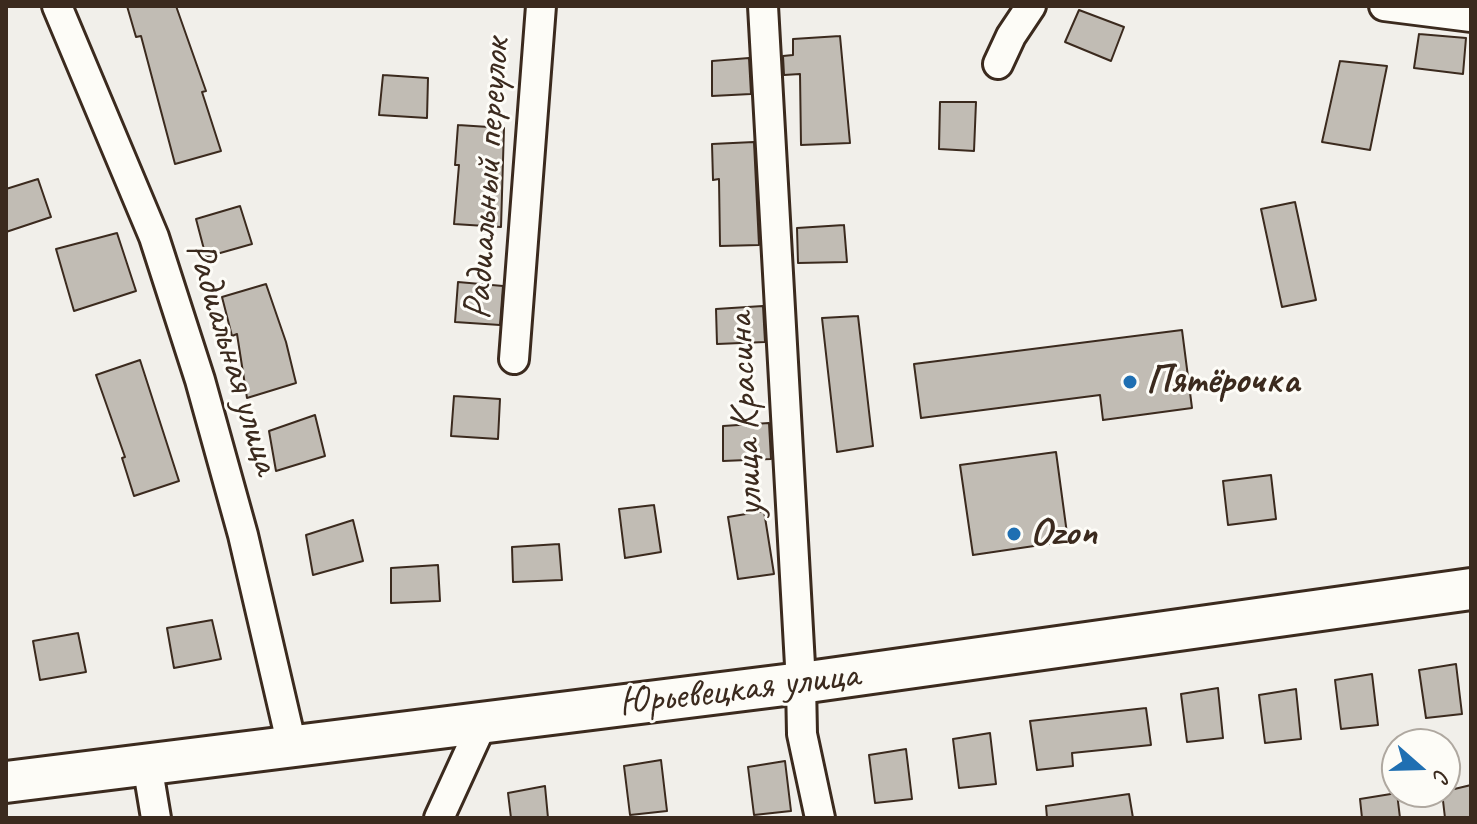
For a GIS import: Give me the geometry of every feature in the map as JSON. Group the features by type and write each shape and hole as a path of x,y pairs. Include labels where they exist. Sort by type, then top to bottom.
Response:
{"main road":[{"name":"Юрьевецкая улица","path":"6,782 801,683 1471,589"}],"street":[{"name":"Радиальная улица","path":"57,6 154,237 200,380 243,535 292,746"},
{"name":"Радиальный переулок","path":"514,359 541,6"},
{"name":"улица Красина","path":"763,6 802,734 820,818"},
{"path":"998,64 1011,36 1031,6"},
{"path":"1384,6 1471,17"},
{"path":"439,818 483,722"},
{"path":"147,764 156,818"}],"building":[{"path":"127,6 176,6 206,91 202,92 221,151 175,164 141,36 136,37"},
{"path":"1079,10 1124,27 1111,61 1065,42"},
{"path":"1419,34 1466,38 1463,74 1414,68"},
{"path":"840,36 850,143 801,145 800,74 784,75 783,56 793,55 793,39"},
{"path":"749,58 751,94 712,96 712,61"},
{"path":"1340,61 1387,66 1370,150 1322,142"},
{"path":"383,75 428,78 427,118 379,115"},
{"path":"940,102 976,102 974,151 939,149"},
{"path":"458,125 504,128 501,227 454,224 459,165 455,165"},
{"path":"754,142 759,245 720,246 719,179 713,180 712,144"},
{"path":"38,179 51,217 6,232 6,189"},
{"path":"1295,202 1316,300 1282,307 1261,209"},
{"path":"240,206 252,244 206,257 196,219"},
{"path":"844,225 847,262 798,263 797,228"},
{"path":"117,233 136,291 74,311 56,249"},
{"path":"458,282 503,286 500,325 455,322"},
{"path":"266,284 296,383 247,398 237,334 232,336 222,297"},
{"path":"763,306 765,342 717,344 716,309"},
{"path":"858,316 873,446 837,452 822,318"},
{"path":"1182,330 1192,408 1103,420 1100,395 921,418 914,364"},
{"path":"140,360 179,481 134,496 122,458 125,457 96,375"},
{"path":"454,396 500,399 498,439 451,436"},
{"path":"315,415 325,456 276,471 269,431"},
{"path":"769,423 771,459 723,461 723,426"},
{"path":"1056,452 1068,541 973,555 960,465"},
{"path":"1271,475 1276,519 1228,525 1223,481"},
{"path":"654,505 661,552 625,558 619,509"},
{"path":"764,511 774,574 738,579 728,517"},
{"path":"353,520 363,561 313,575 306,535"},
{"path":"559,544 562,580 513,582 512,547"},
{"path":"438,565 440,601 391,603 391,568"},
{"path":"212,620 221,659 174,668 167,628"},
{"path":"78,633 86,672 40,680 33,641"},
{"path":"1456,664 1462,714 1426,718 1419,670"},
{"path":"1372,674 1378,725 1341,729 1335,680"},
{"path":"1218,688 1223,738 1187,742 1181,694"},
{"path":"1296,689 1301,739 1265,743 1259,695"},
{"path":"1146,708 1151,745 1072,753 1073,766 1037,770 1030,721"},
{"path":"990,733 996,784 959,788 953,739"},
{"path":"906,749 912,799 875,803 869,755"},
{"path":"661,760 667,811 630,815 624,766"},
{"path":"785,761 791,811 754,815 748,767"},
{"path":"1471,785 1471,818 1445,818 1444,808 1461,808 1461,787"},
{"path":"545,786 548,818 511,818 508,793"},
{"path":"1129,794 1133,818 1047,818 1046,806"},
{"path":"1381,796 1381,808 1399,808 1400,818 1362,818 1360,799"}],"place":[{"name":"Пятёрочка","path":"1130,382"},
{"name":"Ozon","path":"1014,534"}]}
